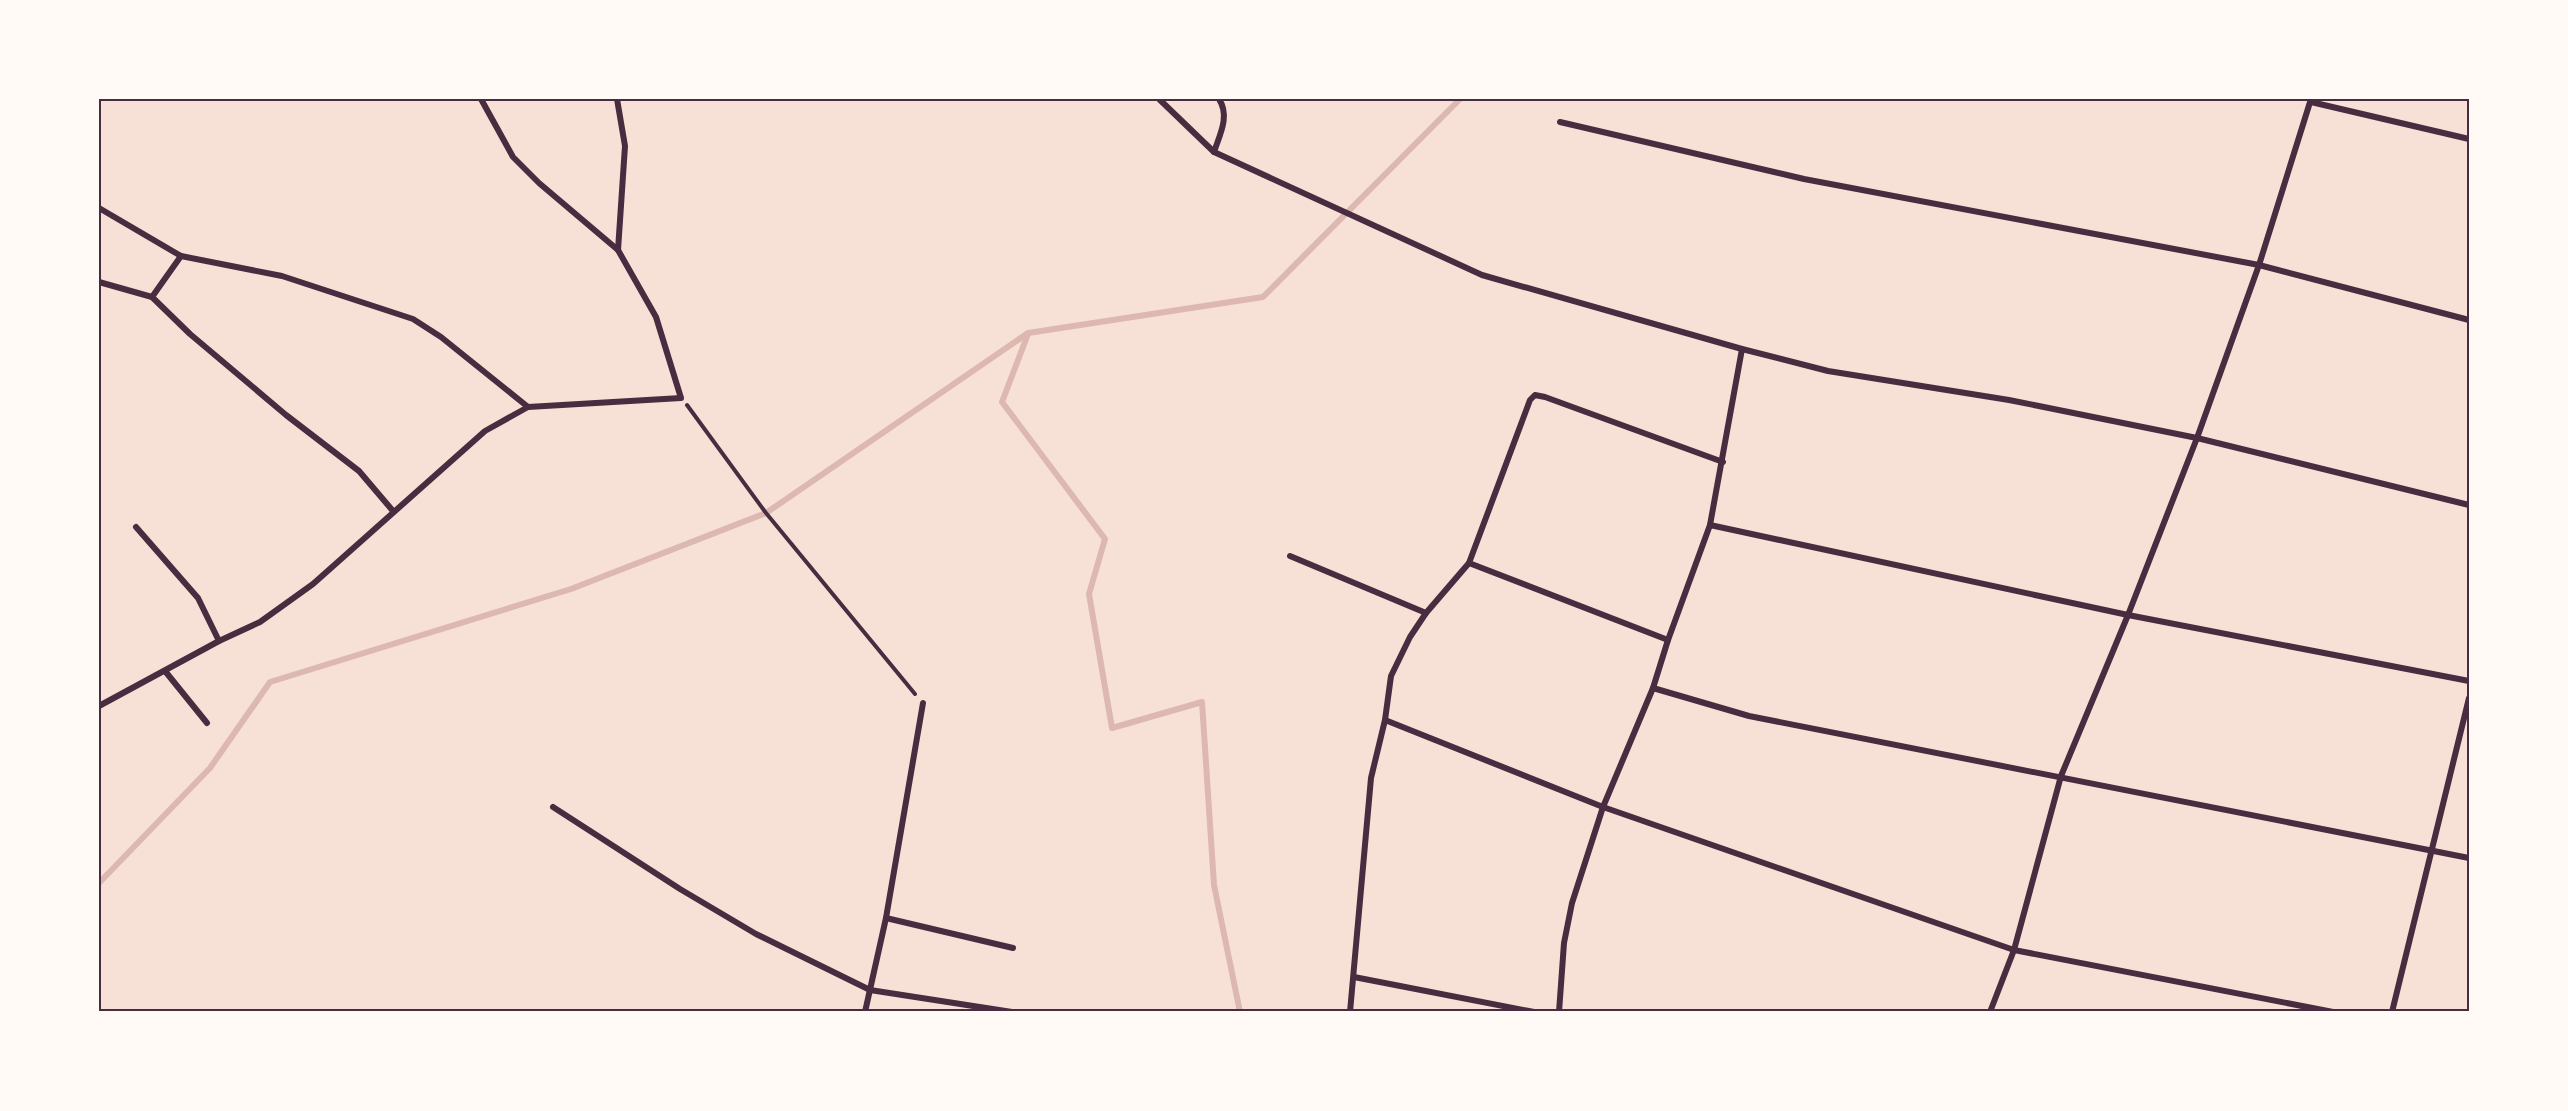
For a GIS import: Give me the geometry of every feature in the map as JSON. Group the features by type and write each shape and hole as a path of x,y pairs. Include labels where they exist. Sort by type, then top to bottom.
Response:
{"street":[{"path":"99,706 219,641 260,622 313,584 485,431 528,407 681,398 656,317 618,250 539,183 513,157 481,99"},
{"path":"617,99 625,146 618,250"},
{"path":"1159,99 1214,152 1482,275 1742,350 1828,372 2009,400 2197,438 2469,506"},
{"path":"1214,152 1224,122 1224,107 1219,99"},
{"path":"1990,1012 2014,950 2061,776 2128,615 2197,438 2259,265 2311,101 2469,139"},
{"path":"1560,122 1804,179 2259,265 2469,320"},
{"path":"99,208 181,256 282,276 413,319 441,337 528,407"},
{"path":"152,297 181,256"},
{"path":"99,282 152,297 190,334 286,415 359,471 393,511"},
{"path":"1558,1012 1564,943 1572,903 1603,807 1653,688 1710,525 1742,350"},
{"path":"1350,1012 1371,778 1385,720 1391,676 1410,638 1426,613 1469,563 1530,400 1535,395 1723,462"},
{"path":"1710,525 2128,615 2469,681"},
{"path":"136,527 198,598 219,641"},
{"path":"1290,556 1426,613"},
{"path":"1469,563 1668,640"},
{"path":"165,671 207,723"},
{"path":"1653,688 1749,716 2469,858"},
{"path":"2392,1012 2469,698"},
{"path":"865,1012 886,918 923,704"},
{"path":"1385,720 1603,807 2014,950 2333,1012"},
{"path":"553,807 680,889 756,934 870,990 1012,1012"},
{"path":"886,918 1013,948"},
{"path":"1354,977 1534,1012"}],"path":[{"path":"681,398 766,513 923,704"}],"waterway":[{"path":"99,883 210,768 270,682 571,589 766,513 1028,333 1263,297 1460,99"},
{"path":"1028,334 1002,402 1105,539 1089,594 1112,728 1202,702 1214,885 1240,1012"}]}
